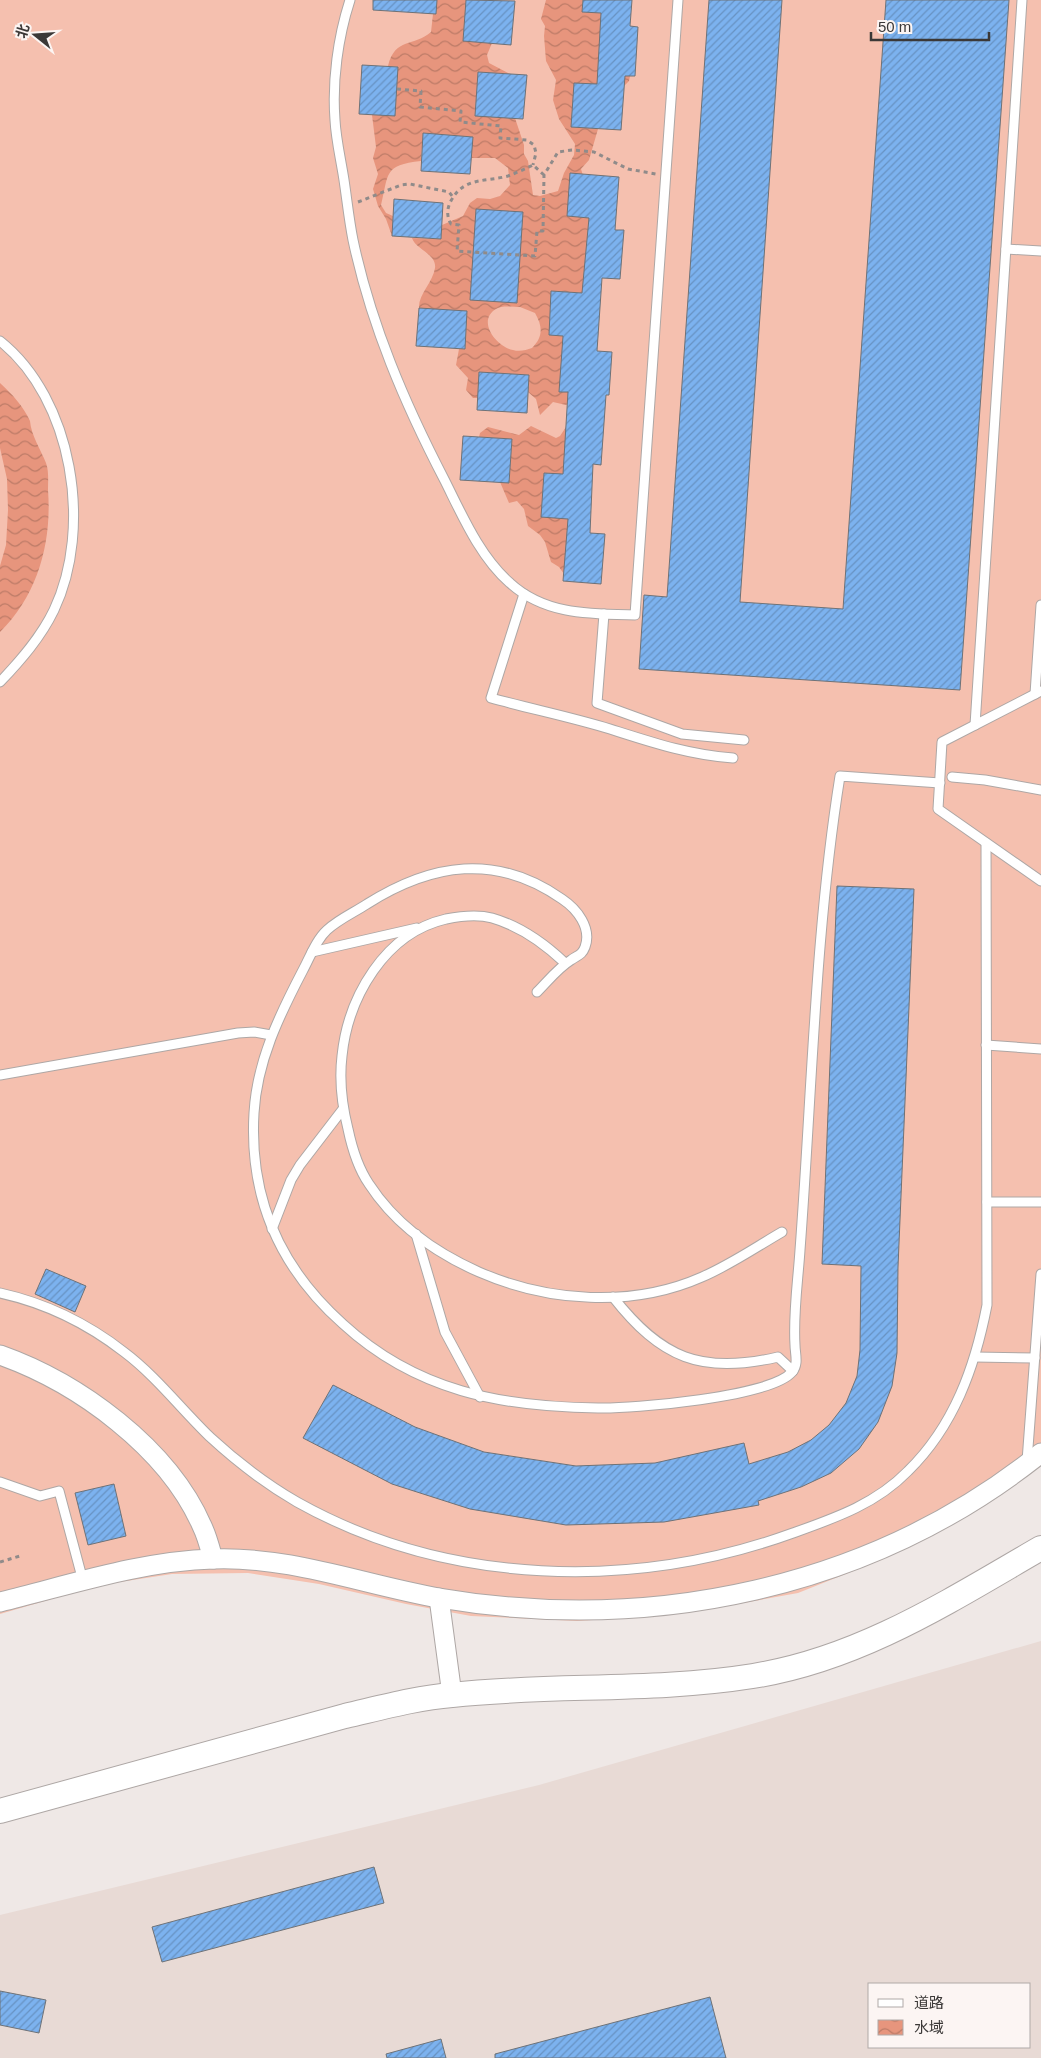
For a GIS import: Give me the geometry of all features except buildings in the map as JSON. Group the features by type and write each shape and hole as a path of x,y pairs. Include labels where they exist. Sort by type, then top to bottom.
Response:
{"street":[{"path":"0,1356 63,1383 106,1413 136,1439 166,1469 187,1499 202,1526 213,1559"},
{"path":"0,1602 163,1563 213,1559 282,1563 439,1598 525,1608 582,1610 677,1605 731,1597 812,1574 916,1534 974,1502 1034,1458"},
{"path":"0,1811 345,1716 452,1695 663,1686 754,1676 802,1664 859,1646 905,1626 1041,1548"},
{"path":"439,1598 452,1695"}],"lane":[{"path":"350,0 341,30 337,60 335,120 353,239 375,321 409,407 465,519 493,564 509,582 524,594 558,609 578,614 635,616 678,0"},
{"path":"975,725 1022,0"},
{"path":"1006,249 1041,251"},
{"path":"0,341 24,365 53,417 71,477 74,522 68,564 54,609 29,651 0,682"},
{"path":"524,594 491,698 611,729 692,754 733,758"},
{"path":"1041,605 1038,693 942,742 938,809 1041,882"},
{"path":"604,614 597,703 682,734 744,740"},
{"path":"537,992 566,962 578,956 585,945 584,930 576,909 535,883 485,869 439,871 398,885 327,930 312,952 280,1012 271,1035 255,1095 253,1147 261,1198 272,1229 294,1267 323,1305 365,1343 420,1377 454,1390 480,1397 565,1408 644,1407 720,1396 767,1384 793,1371 796,1360 794,1328 810,1128 821,923 825,874 840,776 940,783"},
{"path":"952,776 1041,790"},
{"path":"0,1293 42,1305 100,1334 138,1364 217,1443 257,1476 297,1502 360,1531 412,1549 452,1559 530,1571 616,1571 694,1562 772,1540 848,1514 877,1498 907,1473 930,1447 952,1412 975,1357 987,1305 986,843"},
{"path":"312,952 454,918 471,916 490,918 531,935 566,962"},
{"path":"422,926 392,947 378,964 356,1004 347,1029 342,1055 343,1109 357,1160 367,1182 399,1220 416,1234 468,1267 498,1280 531,1290 568,1296 612,1297 646,1294 689,1282 782,1232"},
{"path":"0,1075 238,1033 254,1032 271,1035"},
{"path":"986,1045 1041,1049"},
{"path":"272,1229 291,1180 300,1164 343,1109"},
{"path":"987,1202 1041,1202"},
{"path":"416,1234 445,1332 480,1397"},
{"path":"1034,1458 1035,1358 1041,1274"},
{"path":"612,1297 633,1323 646,1335 682,1356 698,1361 735,1365 778,1356 793,1371"},
{"path":"975,1357 1035,1358"},
{"path":"0,1482 40,1496 59,1492 83,1582"}],"path":[{"path":"397,89 421,91 420,107 461,110 460,122 501,126 500,138 527,140 534,145 536,153 532,166"},
{"path":"532,166 507,176 471,182 457,190 449,203 447,218 451,224 459,225 458,251 535,256 537,230 543,231 546,194 543,187 544,175 558,152 572,150 594,152 628,169 666,176"},
{"path":"532,166 544,175"},
{"path":"369,197 410,184 448,192 453,197"},
{"path":"0,1562 20,1556"}],"shaded area":[{"path":"0,0 1041,0 1041,1464 974,1511 883,1559 798,1593 656,1616 577,1621 471,1616 406,1604 319,1584 248,1573 172,1574 100,1585 0,1614"},
{"path":"1041,1641 1041,2058 0,2058 0,1915 539,1785"}],"water":[{"path":"437,0 466,0 463,41 492,43 487,55 489,63 510,74 478,72 475,115 515,118 524,145 524,154 528,161 533,195 540,196 558,191 564,173 574,155 575,144 559,119 553,100 556,80 546,61 545,26 541,19 546,0 583,0 582,12 610,13 630,76 629,81 624,86 575,83 571,126 598,129 589,160 581,169 596,218 588,228 584,276 596,281 581,293 551,291 549,335 577,336 559,391 586,393 566,405 553,402 540,415 536,399 528,392 529,375 479,372 478,398 473,398 466,390 468,378 456,365 459,349 465,349 467,312 419,308 421,298 434,273 435,263 412,238 441,239 442,225 463,216 470,203 477,198 490,199 500,196 510,185 508,168 495,158 471,158 472,137 423,133 421,161 400,165 390,173 387,179 381,205 386,213 393,216 392,236 386,219 378,206 373,189 378,174 373,158 376,147 372,115 395,115 398,67 388,66 391,57 400,46 425,37 431,32 433,14 436,14","holes":["520,307 535,313 540,327 540,336 532,348 523,351 513,350 501,344 495,339 488,326 490,314 498,308"]},
{"path":"0,383 17,401 30,421 34,437 47,466 49,510 45,548 33,585 24,602 0,632 0,566 6,545 8,510 7,479 0,448"},
{"path":"531,426 556,438 560,436 566,427 573,475 544,473 541,517 581,519 564,574 559,567 551,562 545,542 540,535 528,526 524,509 517,501 509,503 500,482 509,483 512,439 479,437 480,433 488,427 519,435"}]}
